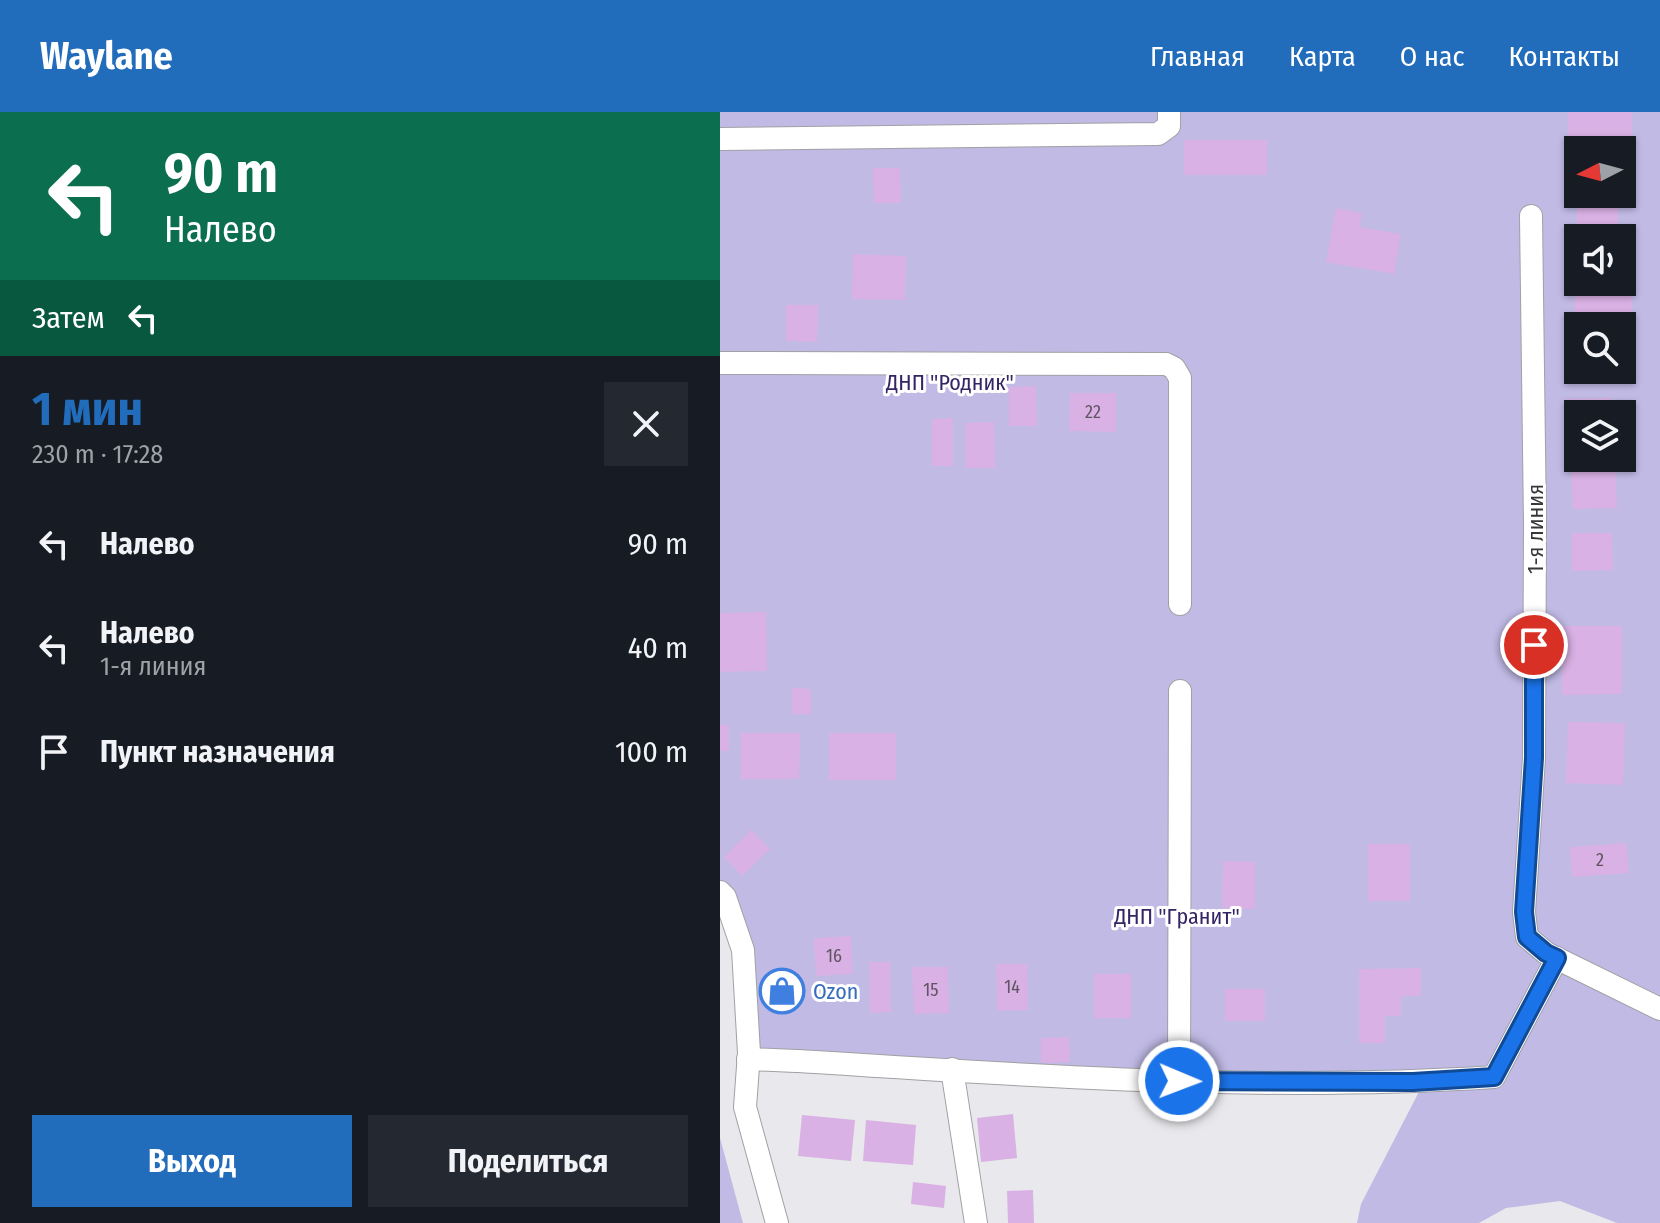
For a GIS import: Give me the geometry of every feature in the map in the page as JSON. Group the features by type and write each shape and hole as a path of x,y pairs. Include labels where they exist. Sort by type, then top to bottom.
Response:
{"street":[{"path":"720,139 1158,134 1169,126 1169,112"},
{"name":"1-я линия","path":"1531,216 1535,487 1534,758 1524,912 1527,937 1557,958"},
{"path":"720,363 1166,364 1174,368 1180,378 1180,604"},
{"path":"1179,1081 1180,691"},
{"path":"720,892 725,897 743,950 748,1059 745,1107 777,1223"},
{"path":"748,1059 1179,1081 1413,1082 1494,1077 1557,958 1660,1009"},
{"path":"952,1069 976,1223"}],"green space":[{"path":"720,112 1660,112 1660,1223 1617,1223 1560,1201 1506,1208 1479,1223 1357,1223 1361,1204 1424,1082 747,1059 743,950 720,892"},
{"path":"720,1138 743,1223 720,1223"}],"building":[{"path":"1568,112 1632,112 1632,136 1568,136"},
{"path":"1184,140 1267,140 1267,175 1184,175"},
{"path":"873,168 900,168 901,203 874,203"},
{"path":"1336,208 1362,213 1359,227 1401,234 1394,274 1326,262"},
{"path":"1577,208 1618,208 1617,224 1576,224"},
{"path":"853,254 906,256 905,300 852,299"},
{"path":"1575,296 1632,296 1632,312 1574,312"},
{"path":"786,305 818,305 817,342 786,341"},
{"path":"1036,386 1037,426 1009,426 1009,387"},
{"path":"1070,393 1116,393 1116,432 1069,431"},
{"path":"1610,398 1610,400 1565,400"},
{"path":"953,418 953,466 932,466 932,419"},
{"path":"994,422 995,468 966,468 965,423"},
{"path":"1571,472 1616,472 1617,508 1573,509"},
{"path":"1572,533 1612,533 1613,570 1572,571"},
{"path":"766,612 767,671 720,672 720,613"},
{"path":"1562,626 1622,626 1622,694 1562,695"},
{"path":"792,688 811,689 811,714 792,714"},
{"path":"1568,722 1625,723 1623,785 1566,783"},
{"path":"720,725 729,725 729,751 720,751"},
{"path":"741,733 800,733 799,779 741,779"},
{"path":"829,733 896,733 896,780 829,780"},
{"path":"751,830 770,849 742,876 724,857"},
{"path":"1626,843 1629,873 1572,877 1570,847"},
{"path":"1368,844 1410,844 1410,901 1368,901"},
{"path":"1223,861 1255,862 1255,909 1222,908"},
{"path":"851,936 853,974 816,976 814,938"},
{"path":"869,962 890,962 891,1012 870,1013"},
{"path":"996,964 1027,964 1028,1010 997,1011"},
{"path":"912,967 948,967 949,1013 914,1014"},
{"path":"1421,968 1421,996 1401,996 1401,1016 1385,1016 1385,1043 1359,1043 1359,969"},
{"path":"774,971 798,971 797,1010 773,1010"},
{"path":"1094,974 1131,974 1131,1018 1094,1018"},
{"path":"1225,989 1265,989 1265,1021 1225,1021"},
{"path":"1069,1037 1070,1062 1041,1063 1041,1038"},
{"path":"1013,1114 1017,1158 981,1162 977,1118"},
{"path":"802,1115 855,1120 851,1161 798,1156"},
{"path":"866,1120 916,1125 913,1165 863,1161"},
{"path":"913,1182 946,1186 944,1208 911,1204"},
{"path":"1033,1190 1034,1223 1008,1223 1007,1191"}],"place":[{"name":"Ozon","path":"782,991"}],"route":[{"path":"1179,1081 1413,1082 1494,1077 1557,958 1527,937 1524,912 1534,758 1534,645"}],"park label":[{"name":"ДНП \"Родник\"","path":"950,382"},
{"name":"ДНП \"Гранит\"","path":"1177,916"}]}
